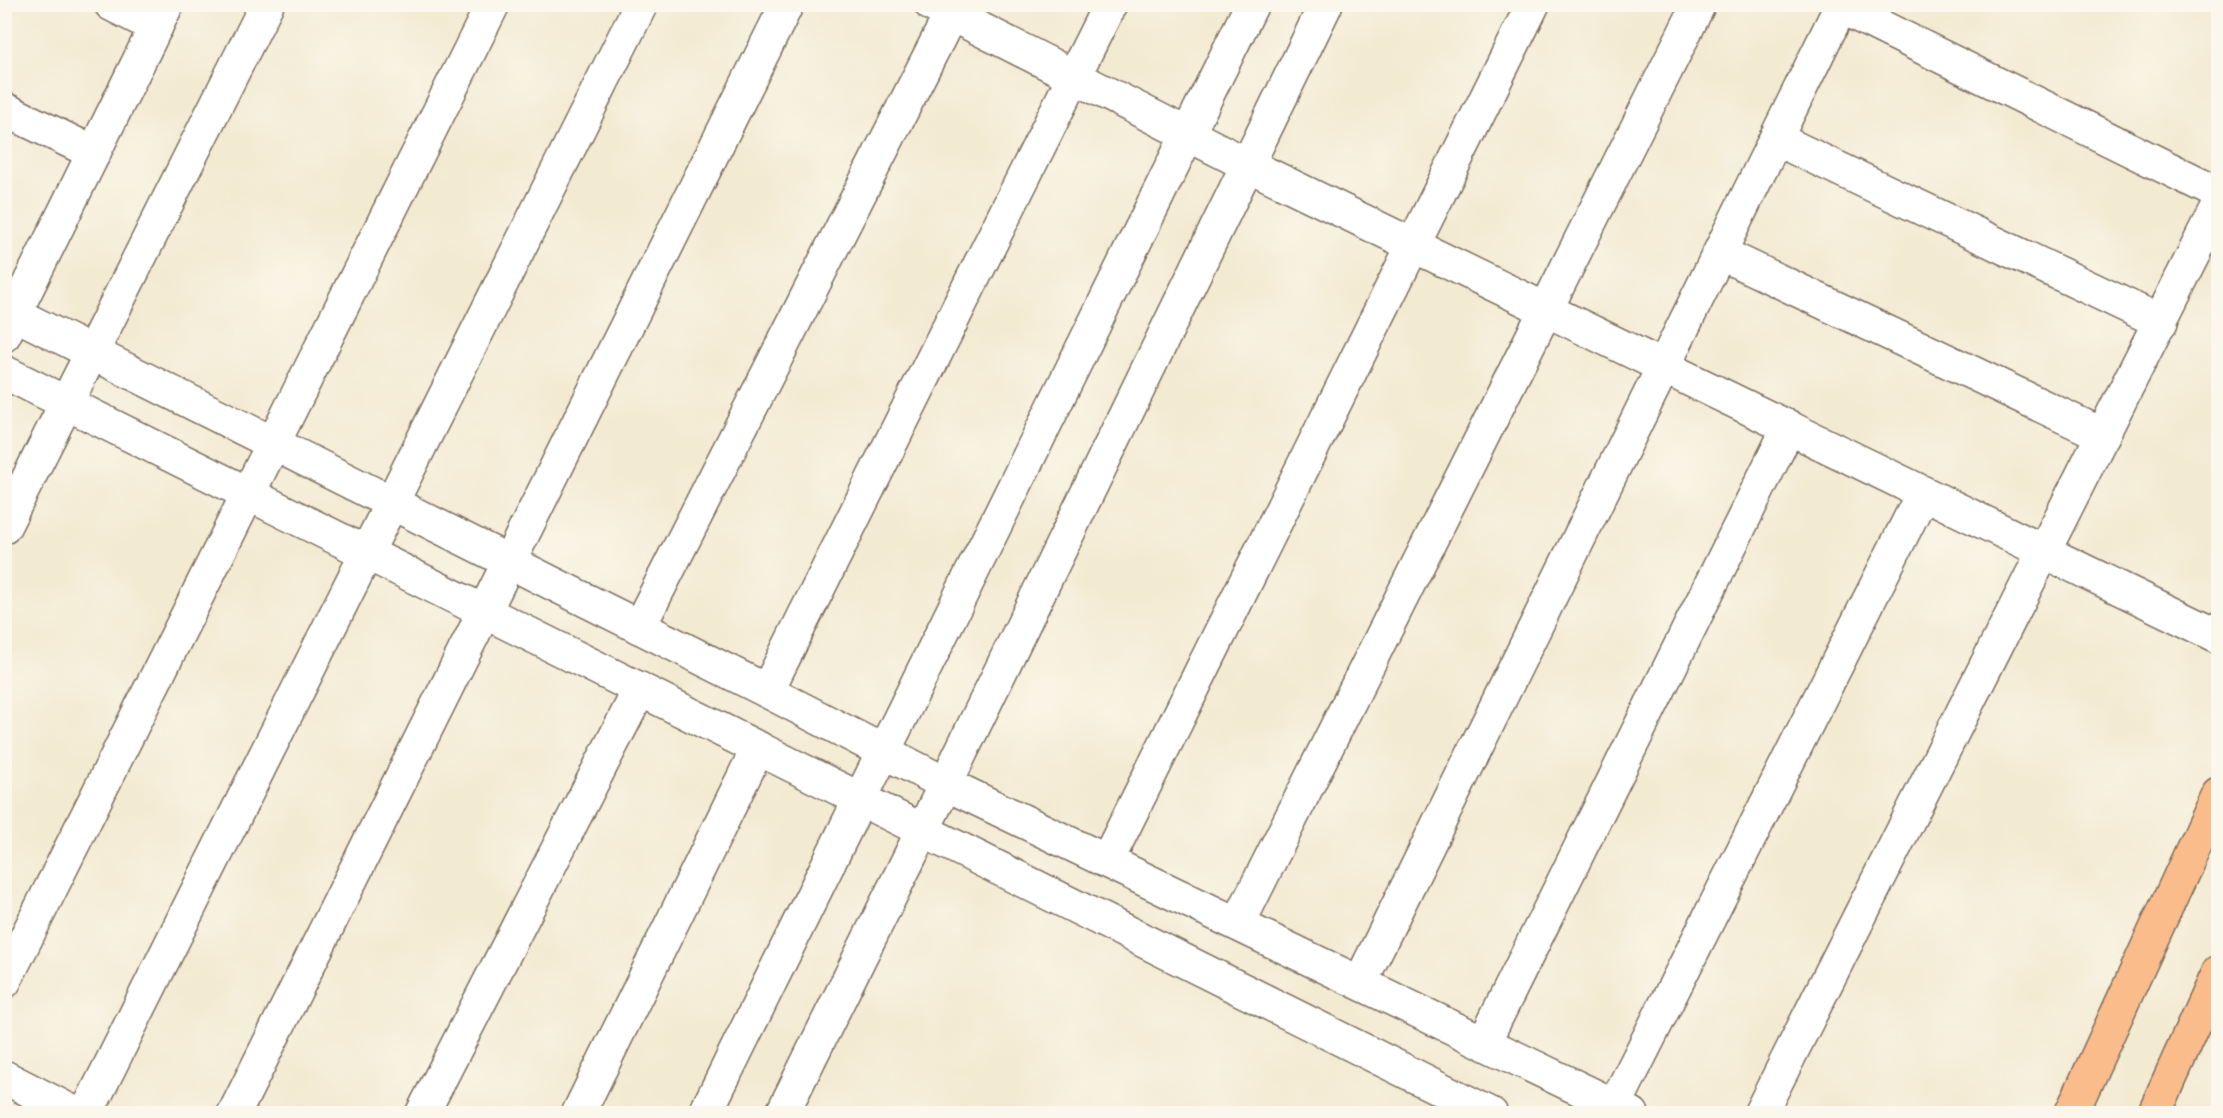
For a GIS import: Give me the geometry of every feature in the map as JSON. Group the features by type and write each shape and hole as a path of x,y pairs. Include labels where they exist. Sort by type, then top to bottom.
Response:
{"main road":[{"path":"2071,1113 2218,794"},
{"path":"2154,1113 2218,972"}],"street":[{"path":"111,4 162,16 94,153 13,303 93,352 946,784 1624,1109 1923,492"},
{"path":"4,527 267,4"},
{"path":"4,982 493,4"},
{"path":"86,1113 641,4"},
{"path":"234,1113 788,4"},
{"path":"767,692 1110,4"},
{"path":"705,1113 1252,4"},
{"path":"782,1113 946,784 1326,4"},
{"path":"1107,861 1533,4"},
{"path":"1238,924 1699,4"},
{"path":"1360,982 1842,6 2218,193"},
{"path":"639,627 946,8 1248,165 2218,636"},
{"path":"4,109 94,153"},
{"path":"1776,139 2160,322"},
{"path":"1760,1113 2218,206"},
{"path":"1720,253 2103,435"},
{"path":"4,372 1491,1113"},
{"path":"1484,1042 1789,427"},
{"path":"422,1113 640,689"},
{"path":"578,1113 758,748"},
{"path":"4,1077 76,1113"}]}
